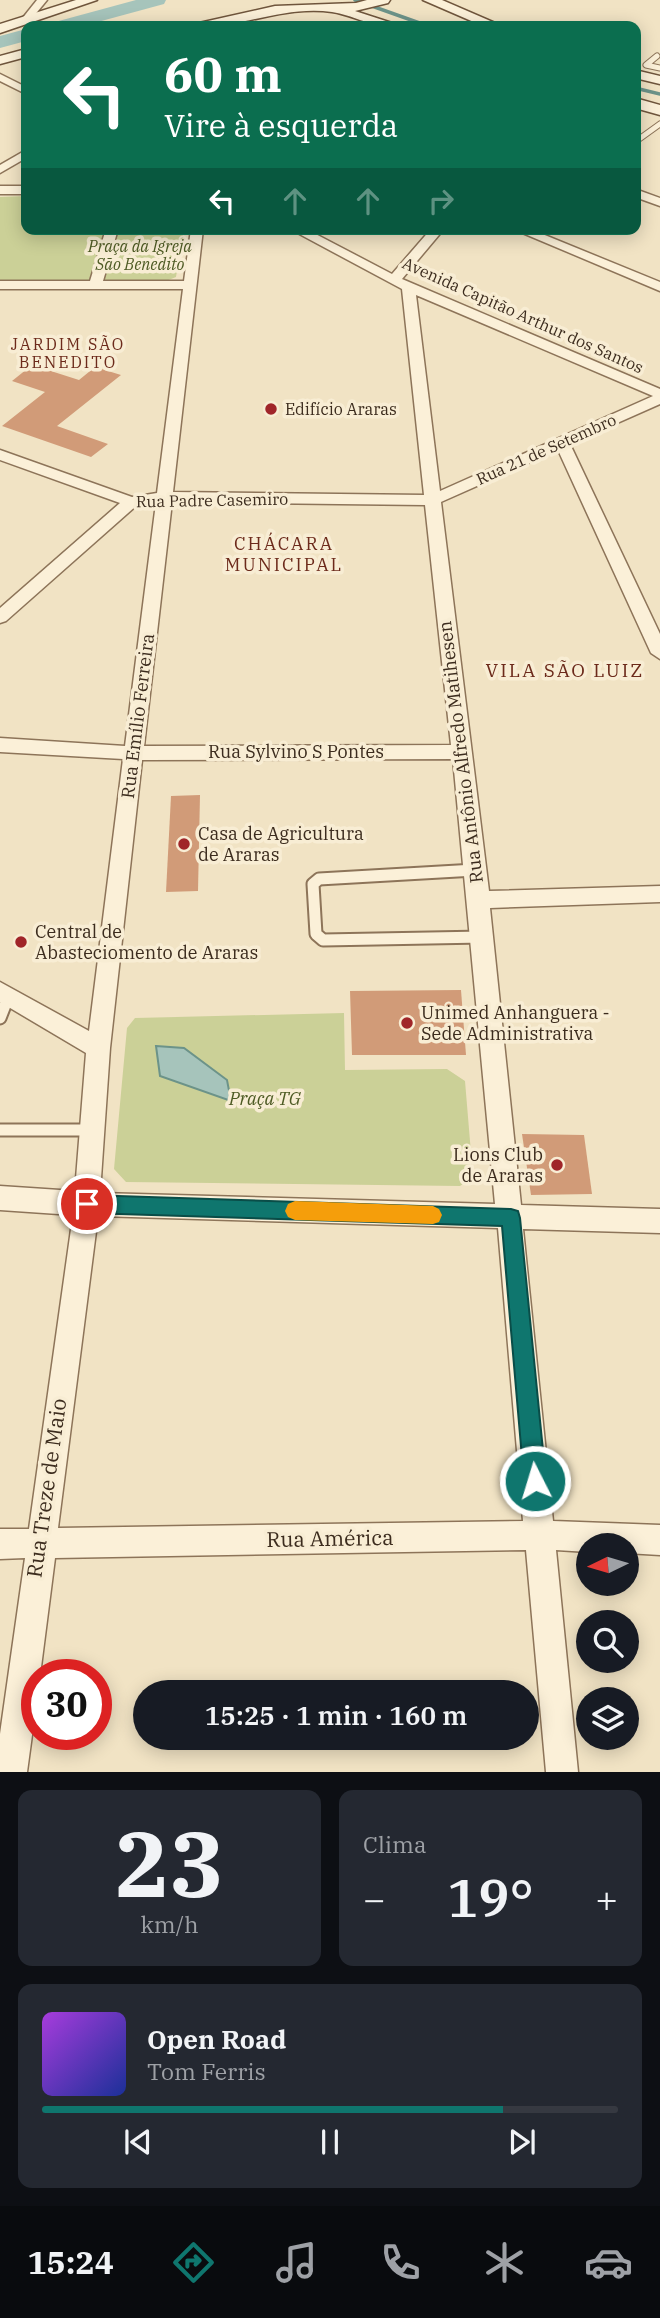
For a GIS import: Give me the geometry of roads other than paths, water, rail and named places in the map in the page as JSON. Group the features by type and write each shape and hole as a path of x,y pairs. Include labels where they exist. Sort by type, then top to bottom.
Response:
{"main road":[{"path":"23,21 90,0"},
{"path":"226,21 275,10 356,8 383,0"},
{"path":"430,0 482,21"},
{"path":"334,9 372,21"},
{"path":"0,29 21,22"},
{"path":"0,60 21,54"},
{"path":"641,72 660,80"},
{"path":"641,105 660,110"}],"street":[{"path":"26,20 42,0"},
{"path":"0,77 21,88"},
{"path":"0,170 21,156"},
{"path":"0,191 21,190"},
{"path":"641,195 660,202"},
{"path":"95,285 110,235"},
{"name":"Rua Emílio Ferreira","path":"87,1204 98,1048 196,235"},
{"name":"Avenida Capitão Arthur dos Santos","path":"308,235 401,283 660,397"},
{"path":"401,283 434,235"},
{"path":"534,235 660,287"},
{"name":"Rua Antônio Alfredo Matihesen","path":"401,283 432,500 479,900 562,1772"},
{"path":"0,285 190,285"},
{"name":"Rua 21 de Setembro","path":"432,500 660,397"},
{"path":"561,441 660,653"},
{"name":"Rua Padre Casemiro","path":"0,455 131,502 165,497 432,500"},
{"path":"0,617 131,502"},
{"name":"Rua Sylvino S Pontes","path":"0,745 133,752 460,752"},
{"path":"479,900 660,894"},
{"path":"4,993 98,1048"},
{"path":"0,1198 87,1204 660,1221"},
{"name":"Rua Treze de Maio","path":"11,1772 39,1545 87,1204"},
{"name":"Rua América","path":"0,1544 540,1535 660,1540"}],"lane":[{"path":"641,69 657,56"},
{"path":"641,71 660,68"},
{"path":"641,138 660,124"},
{"path":"475,870 319,879 313,884 316,934 323,940 483,937"},
{"path":"0,1018 4,993"},
{"path":"0,1130 91,1130"}],"water":[{"path":"156,1046 184,1048 227,1080 231,1101 160,1076"}],"waterway":[{"path":"80,21 157,0"},
{"path":"355,0 414,21"},
{"path":"0,42 21,36"},
{"path":"641,89 660,94"}],"place":[{"name":"Edifício Araras","path":"271,409"},
{"name":"Casa de Agricultura de Araras","path":"184,844"},
{"name":"Central de Abasteciomento de Araras","path":"21,942"},
{"name":"Unimed Anhanguera - Sede Administrativa","path":"407,1023"},
{"name":"Lions Club de Araras","path":"557,1165"}],"district":[{"name":"JARDIM SÃO BENEDITO","path":"68,353"},
{"name":"CHÁCARA MUNICIPAL","path":"284,554"},
{"name":"VILA SÃO LUIZ","path":"565,670"}],"park label":[{"name":"Praça da Igreja São Benedito","path":"140,255"},
{"name":"Praça TG","path":"265,1099"}]}
